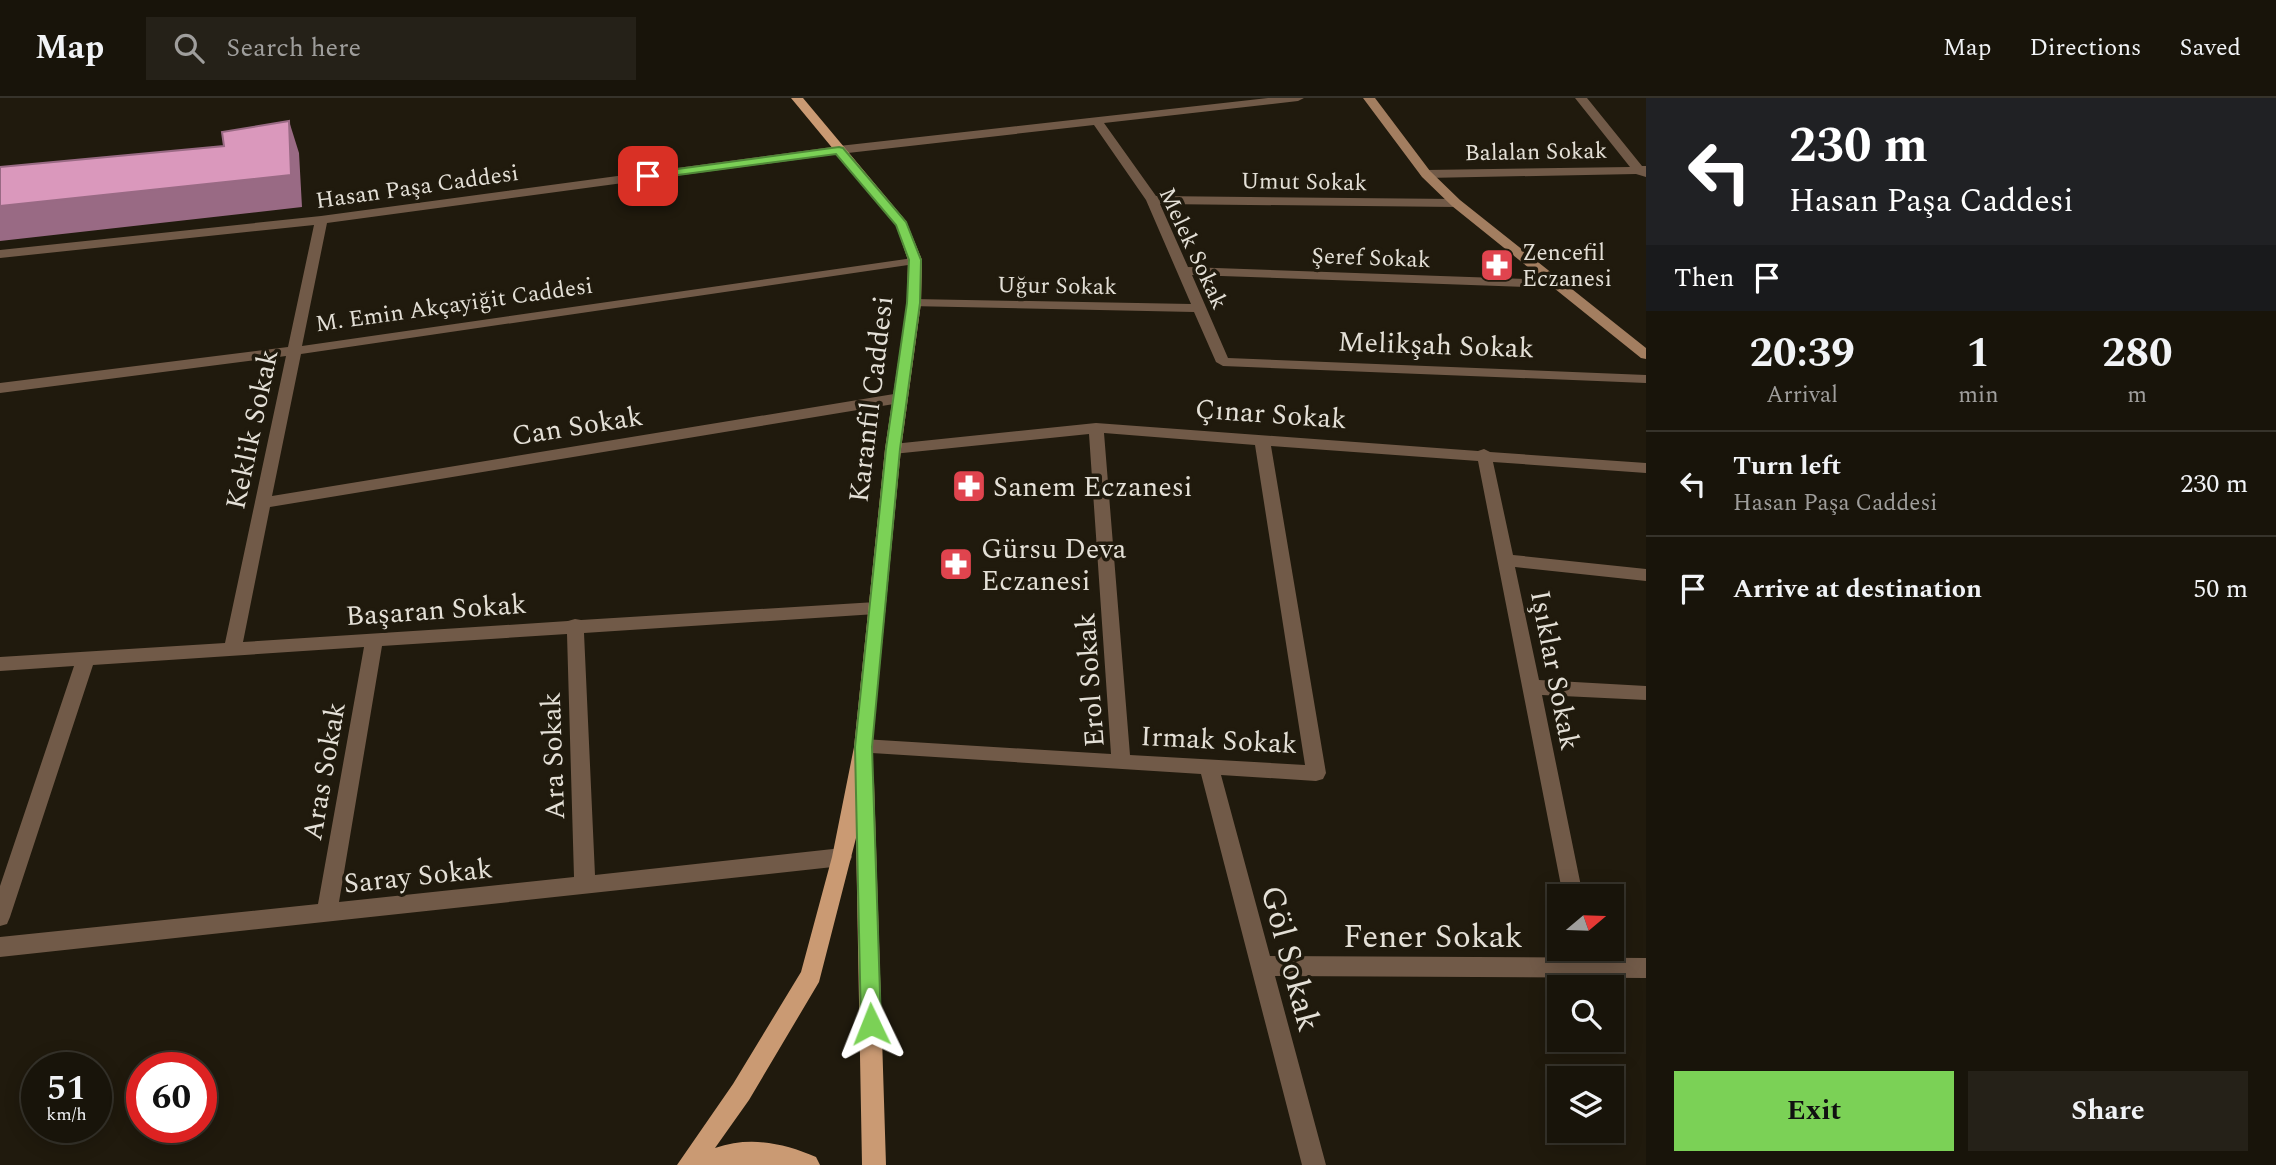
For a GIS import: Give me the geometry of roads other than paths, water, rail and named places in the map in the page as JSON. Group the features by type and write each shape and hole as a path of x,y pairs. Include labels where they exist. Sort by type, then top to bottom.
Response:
{"main road":[{"name":"Karanfil Caddesi","path":"689,1165 741,1093 811,975 842,857 863,747 893,449 914,303 915,260 902,224 797,98"},
{"path":"1368,98 1426,174 1455,203 1646,355"},
{"name":"Karanfil Caddesi","path":"863,747 874,1165"},
{"path":"705,1165 714,1160 752,1152 790,1157 808,1165"}],"street":[{"name":"Hasan Paşa Caddesi","path":"0,254 321,220 839,150 1298,98"},
{"path":"1581,98 1643,172"},
{"name":"Melek Sokak","path":"1097,121 1152,200 1223,362"},
{"name":"Balalan Sokak","path":"1426,174 1643,172"},
{"name":"Umut Sokak","path":"1152,200 1455,203"},
{"name":"Keklik Sokak","path":"233,648 321,220"},
{"name":"M. Emin Akçayiğit Caddesi","path":"0,388 294,351 915,260"},
{"name":"Şeref Sokak","path":"1183,271 1557,284"},
{"name":"Uğur Sokak","path":"914,303 1199,308"},
{"name":"Melikşah Sokak","path":"1223,362 1646,379"},
{"name":"Can Sokak","path":"263,503 900,398"},
{"name":"Çınar Sokak","path":"893,449 1096,428 1484,454 1646,468"},
{"name":"Erol Sokak","path":"1096,428 1121,761"},
{"name":"Irmak Sokak","path":"863,747 1316,773 1262,438"},
{"name":"Işıklar Sokak","path":"1484,454 1571,884"},
{"path":"1506,560 1646,575"},
{"name":"Başaran Sokak","path":"0,664 575,625 876,608"},
{"name":"Ara Sokak","path":"575,625 584,885"},
{"name":"Aras Sokak","path":"327,912 374,640"},
{"path":"0,917 86,658"},
{"path":"1531,687 1646,693"},
{"name":"Göl Sokak","path":"1209,766 1314,1165"},
{"name":"Saray Sokak","path":"0,947 842,857"},
{"name":"Fener Sokak","path":"1262,966 1547,959"},
{"name":"Fener Sokak","path":"1604,961 1646,968"}],"place":[{"name":"Zencefil Eczanesi","path":"1497,265"},
{"name":"Sanem Eczanesi","path":"969,486"},
{"name":"Gürsu Deva Eczanesi","path":"956,564"}]}
